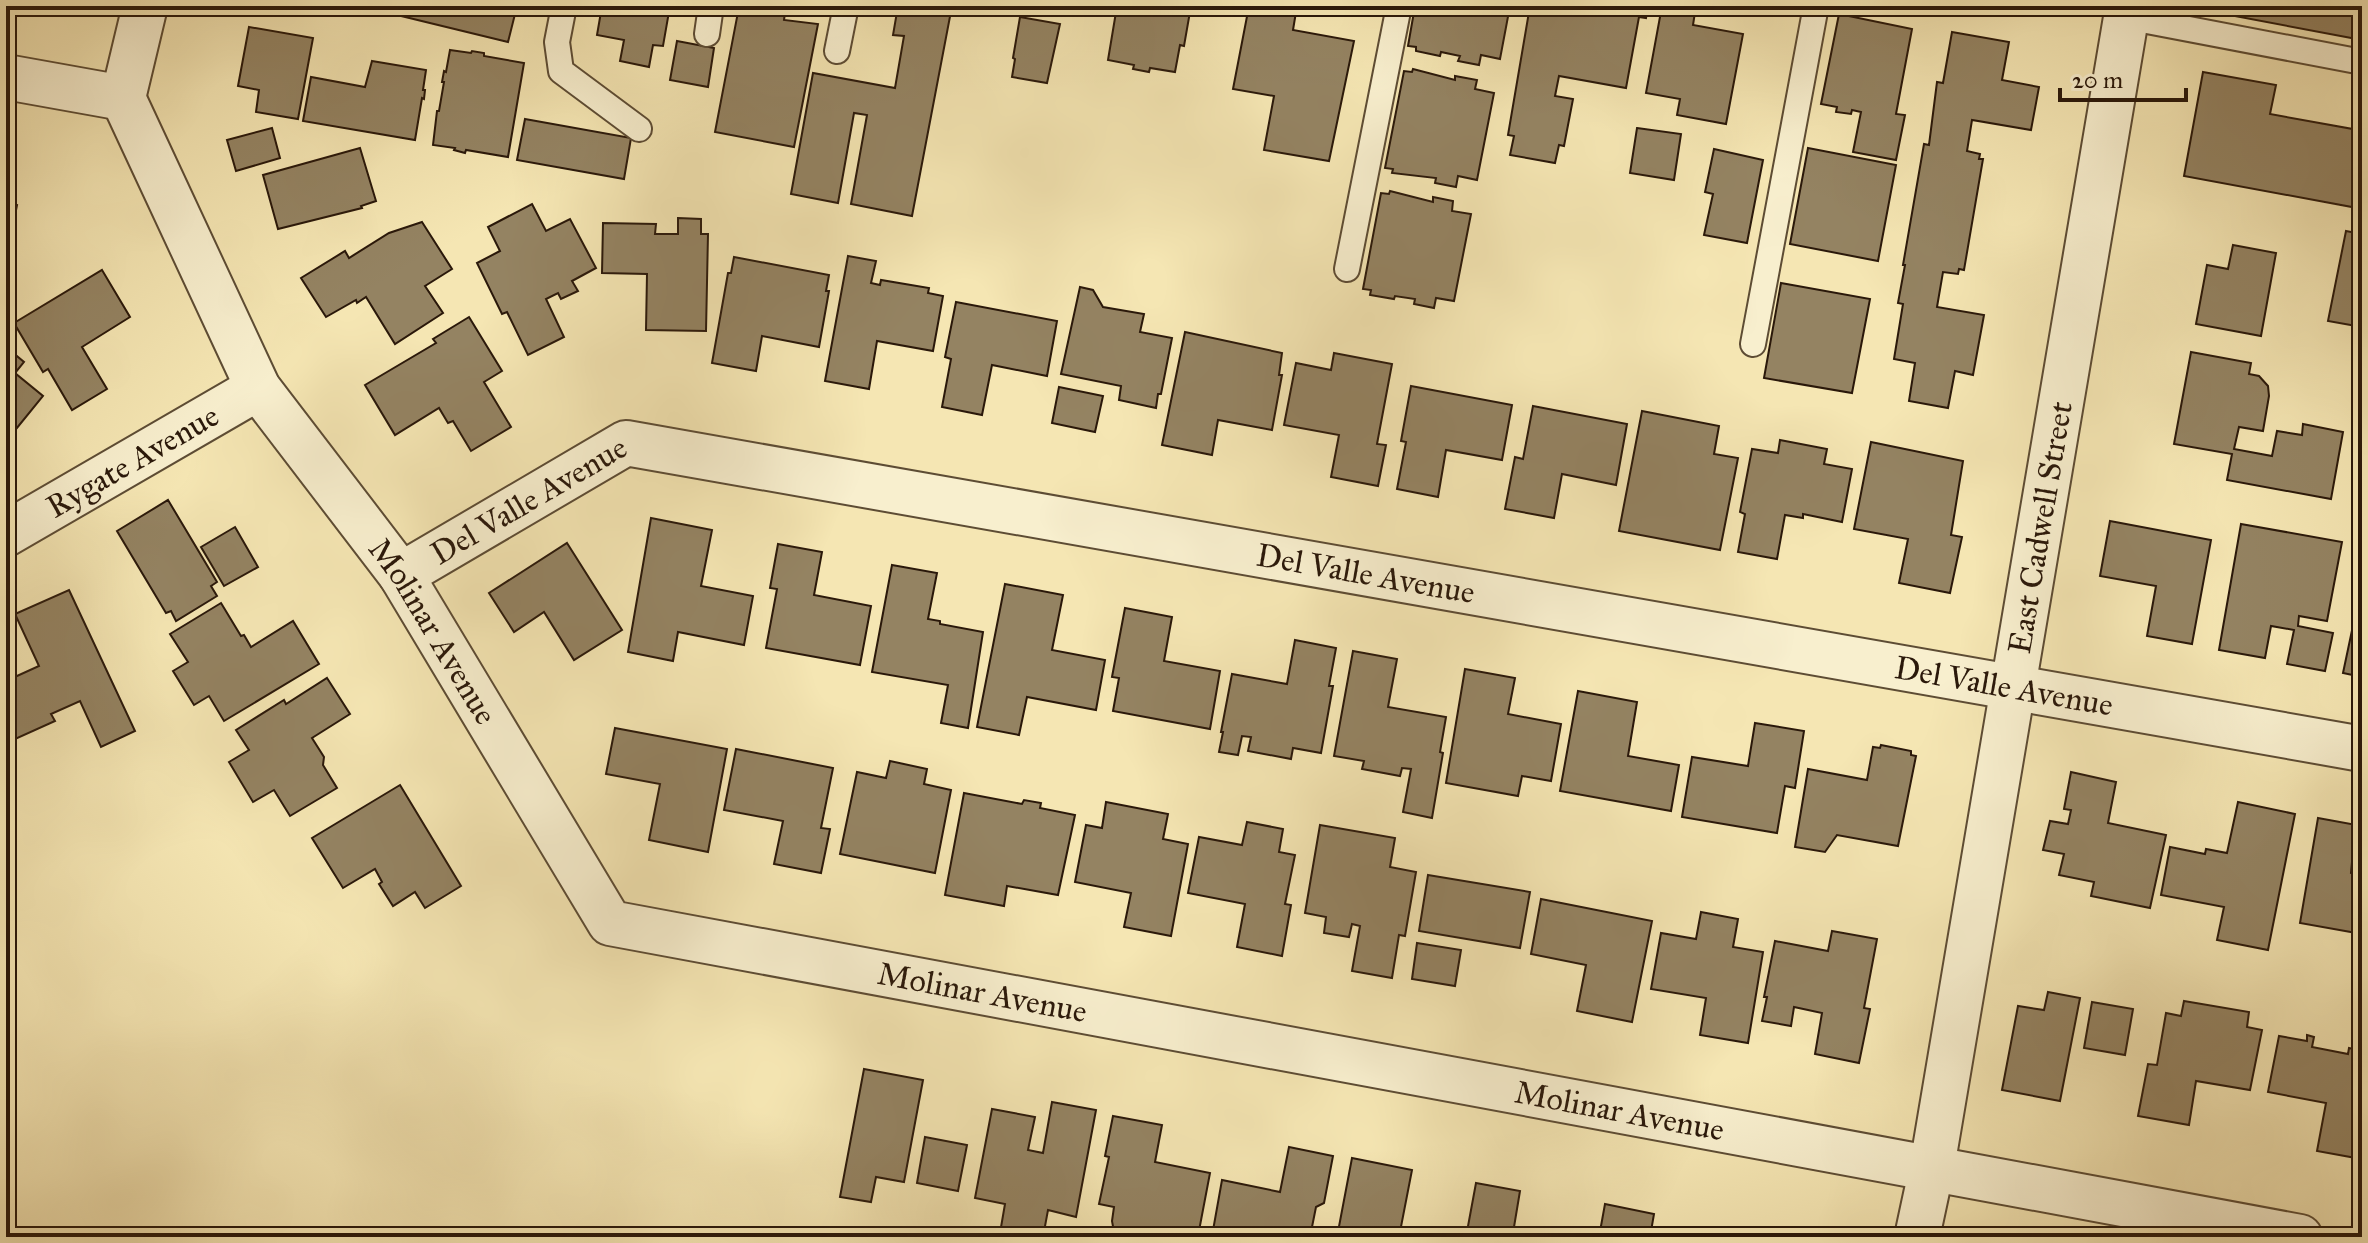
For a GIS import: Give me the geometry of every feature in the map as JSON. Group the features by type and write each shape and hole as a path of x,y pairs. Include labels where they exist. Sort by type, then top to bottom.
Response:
{"street":[{"path":"6,77 123,98 145,6"},
{"name":"East Cadwell Street","path":"1917,1237 1932,1167 2127,12"},
{"name":"Molinar Avenue","path":"123,98 258,388 401,575 610,923 2300,1237"},
{"name":"Rygate Avenue","path":"6,534 258,388"},
{"name":"Del Valle Avenue","path":"401,575 626,443 2362,749"}],"lane":[{"path":"564,6 557,42 561,71 639,129"},
{"path":"707,34 711,6"},
{"path":"837,51 846,6"},
{"path":"1347,269 1399,6"},
{"path":"1753,344 1816,6"},
{"path":"2127,12 2362,62"}],"building":[{"path":"360,6 517,6 508,42"},
{"path":"602,6 670,6 663,46 653,45 649,67 620,61 624,40 597,35"},
{"path":"746,6 786,6 784,20 818,24 794,147 715,132 738,12 745,13"},
{"path":"898,6 952,6 912,216 851,204 867,115 854,113 838,203 791,194 813,73 895,88 904,36 893,35"},
{"path":"1016,6 1037,6 1036,11"},
{"path":"1117,6 1191,6 1184,46 1180,45 1175,72 1150,68 1149,72 1133,69 1134,65 1108,60"},
{"path":"1249,6 1297,6 1293,30 1354,41 1329,161 1264,150 1274,96 1233,89"},
{"path":"1415,6 1510,6 1500,59 1481,55 1479,65 1458,61 1460,56 1416,51 1416,47 1408,46"},
{"path":"1530,6 1552,10 1552,6 1648,6 1646,18 1639,17 1626,88 1559,76 1555,96 1573,99 1564,146 1559,145 1555,163 1510,155 1514,136 1508,135"},
{"path":"1662,6 1696,6 1693,25 1743,34 1726,124 1677,115 1680,99 1646,93"},
{"path":"2225,6 2362,6 2362,40 2224,14"},
{"path":"1839,14 1912,29 1896,114 1905,115 1896,160 1853,152 1861,112 1836,112 1837,107 1821,104"},
{"path":"1020,17 1060,24 1047,83 1012,77"},
{"path":"249,27 313,38 298,119 256,112 259,90 238,86"},
{"path":"1952,32 2009,42 2002,80 2039,87 2031,130 1972,120 1967,151 1980,154 1979,159 1983,159 1964,270 1959,269 1958,274 1943,272 1937,307 1984,315 1973,375 1955,371 1948,408 1909,401 1915,363 1894,359 1903,304 1898,303 1903,265 1924,144 1929,145 1937,82 1943,83"},
{"path":"677,41 714,48 708,87 670,80"},
{"path":"450,50 484,53 484,56 524,63 508,157 466,150 465,153 455,148 433,145"},
{"path":"372,61 426,70 424,99 415,140 303,121 311,77 365,87"},
{"path":"1413,69 1455,80 1455,76 1477,80 1475,89 1494,93 1477,180 1458,176 1456,187 1435,183 1436,178 1392,173 1393,169 1385,168 1404,71 1412,72"},
{"path":"2203,72 2276,85 2270,114 2353,129 2355,124 2362,126 2362,206 2353,204 2352,207 2184,176"},
{"path":"525,119 631,138 624,179 517,160"},
{"path":"272,128 280,158 236,171 227,140"},
{"path":"1637,128 1681,134 1674,180 1630,173"},
{"path":"360,148 376,201 362,208 278,229 263,175"},
{"path":"1808,148 1896,165 1878,261 1790,244"},
{"path":"1714,149 1763,160 1747,243 1704,235 1713,194 1705,192"},
{"path":"1390,191 1433,202 1433,197 1453,201 1452,211 1471,214 1454,301 1436,298 1434,308 1414,304 1415,299 1370,295 1371,290 1363,289 1381,193 1389,194"},
{"path":"6,203 17,205 6,262"},
{"path":"532,204 546,231 570,219 596,268 572,281 578,291 561,299 558,293 546,299 564,337 528,355 507,312 502,314 477,263 500,251 488,227"},
{"path":"678,218 701,219 701,234 708,234 706,331 646,330 647,274 602,273 603,223 656,224 655,234 678,234"},
{"path":"422,222 452,269 425,286 443,313 395,344 366,297 326,317 301,278 345,251 349,258 389,233"},
{"path":"2346,231 2362,234 2362,327 2328,321"},
{"path":"2233,245 2276,253 2261,336 2196,324 2207,265 2228,269"},
{"path":"848,256 876,261 871,283 880,285 881,280 929,288 928,293 943,296 933,351 877,341 869,389 825,381"},
{"path":"734,257 829,275 819,347 762,336 756,371 712,363 728,273 731,273"},
{"path":"102,270 130,317 82,347 107,389 72,410 48,369 43,372 14,323"},
{"path":"1781,283 1870,299 1852,393 1764,378"},
{"path":"1080,287 1093,290 1103,307 1144,314 1140,332 1172,338 1156,408 1119,400 1121,386 1061,374"},
{"path":"956,302 1057,321 1047,376 992,365 982,415 942,407 951,359 945,357"},
{"path":"469,317 502,371 484,382 511,427 471,451 453,421 448,423 439,408 395,435 365,385 436,343 433,339"},
{"path":"1185,332 1282,353 1279,375 1282,375 1272,430 1218,420 1212,455 1162,445"},
{"path":"6,347 24,362 15,373 43,396 12,434 14,440 6,449"},
{"path":"2191,352 2251,363 2249,374 2259,376 2268,386 2263,431 2239,427 2234,449 2272,456 2277,431 2302,435 2303,424 2343,432 2331,499 2227,480 2232,454 2174,444"},
{"path":"1334,353 1392,364 1377,444 1386,445 1378,486 1331,477 1339,435 1284,425 1296,363 1331,370"},
{"path":"1411,386 1512,405 1502,460 1446,450 1438,497 1397,489 1406,442 1401,441"},
{"path":"1059,387 1103,396 1095,432 1052,423"},
{"path":"1533,406 1627,424 1616,485 1562,474 1554,518 1505,509 1515,457 1523,459"},
{"path":"1642,411 1719,426 1714,454 1738,458 1720,550 1619,531"},
{"path":"1780,440 1827,449 1824,464 1852,469 1842,522 1803,514 1803,518 1785,515 1777,559 1738,552 1745,514 1740,512 1752,449 1778,453"},
{"path":"1871,442 1963,461 1951,535 1962,537 1950,593 1899,583 1908,539 1854,529"},
{"path":"168,500 217,582 211,586 217,596 176,621 171,611 166,613 117,531"},
{"path":"651,518 712,530 701,586 753,596 744,645 678,632 673,661 628,652"},
{"path":"2110,521 2211,540 2192,644 2147,636 2156,586 2100,576"},
{"path":"2241,524 2342,542 2327,621 2299,616 2298,626 2333,633 2325,671 2287,664 2294,630 2271,626 2265,658 2219,650"},
{"path":"235,527 258,567 224,586 201,547"},
{"path":"567,543 622,630 574,660 544,612 514,632 489,593"},
{"path":"778,544 822,552 814,595 871,606 860,665 766,648 777,589 770,588"},
{"path":"892,565 937,573 928,619 983,632 968,728 941,723 948,685 872,672"},
{"path":"2362,583 2362,677 2343,673"},
{"path":"1005,584 1063,595 1052,650 1105,660 1096,710 1027,697 1019,735 977,727"},
{"path":"69,590 135,731 101,747 80,701 51,714 55,721 13,740 6,725 6,681 39,666 15,614"},
{"path":"221,603 251,647 293,621 319,664 224,721 209,696 194,705 173,671 188,662 170,634"},
{"path":"1125,608 1172,617 1164,661 1220,671 1210,729 1113,711 1119,678 1112,677"},
{"path":"1295,640 1336,648 1329,686 1333,686 1321,753 1293,748 1291,759 1248,751 1251,737 1242,736 1238,755 1219,752 1232,674 1287,684"},
{"path":"1353,651 1397,659 1388,707 1446,717 1432,818 1403,812 1411,769 1402,768 1400,776 1362,769 1364,761 1334,756"},
{"path":"1465,669 1515,678 1508,714 1561,724 1551,781 1522,776 1518,796 1446,783"},
{"path":"327,678 350,714 312,738 337,788 290,816 274,790 253,802 229,762 249,750 236,730"},
{"path":"1578,691 1637,702 1628,756 1679,765 1671,811 1560,791"},
{"path":"1755,723 1804,731 1795,788 1785,786 1777,833 1682,817 1692,757 1748,766"},
{"path":"615,728 727,749 708,852 649,840 660,784 606,774"},
{"path":"1881,745 1911,751 1911,755 1916,756 1898,846 1837,835 1825,852 1795,847 1808,769 1867,780 1873,747 1880,748"},
{"path":"736,749 833,768 821,828 830,829 821,873 774,864 783,821 724,810"},
{"path":"890,761 927,769 924,784 951,790 935,873 840,854 857,772 886,778"},
{"path":"2071,772 2116,782 2108,823 2166,835 2150,908 2091,896 2094,882 2059,875 2064,854 2043,850 2050,821 2068,824 2071,810 2064,809"},
{"path":"400,785 461,886 425,908 415,892 393,906 379,884 382,882 375,869 343,888 312,838"},
{"path":"964,793 1022,804 1024,800 1041,803 1040,808 1075,815 1058,895 1007,886 1004,906 945,895"},
{"path":"1106,802 1168,814 1163,839 1188,844 1171,936 1124,927 1131,893 1075,882 1086,825 1102,828"},
{"path":"2238,802 2295,814 2268,950 2217,940 2224,907 2161,895 2170,847 2205,854 2206,849 2227,853"},
{"path":"2318,818 2362,826 2357,862 2352,862 2351,873 2362,875 2362,934 2300,923"},
{"path":"1247,822 1283,829 1279,852 1295,855 1285,904 1291,905 1282,956 1237,947 1245,904 1188,893 1199,837 1242,845"},
{"path":"1320,825 1395,838 1390,867 1416,872 1405,936 1399,935 1392,978 1352,971 1360,926 1352,924 1349,937 1324,933 1326,917 1305,913"},
{"path":"1428,875 1530,892 1520,948 1419,931"},
{"path":"1541,899 1652,921 1632,1022 1577,1011 1586,965 1531,954"},
{"path":"1701,912 1738,919 1733,947 1763,952 1748,1043 1700,1035 1706,998 1651,989 1661,933 1696,939"},
{"path":"1832,931 1877,939 1864,1008 1870,1009 1859,1063 1815,1054 1822,1013 1794,1007 1791,1026 1762,1021 1775,941 1828,951"},
{"path":"1417,943 1461,950 1455,986 1412,979"},
{"path":"2048,992 2080,998 2060,1101 2002,1090 2018,1006 2044,1010"},
{"path":"2184,1001 2249,1012 2247,1027 2262,1030 2250,1090 2196,1081 2189,1125 2138,1116 2148,1064 2157,1065 2166,1013 2181,1016"},
{"path":"2092,1002 2133,1009 2125,1055 2084,1048"},
{"path":"2307,1035 2314,1037 2312,1047 2348,1054 2349,1048 2362,1051 2362,1123 2356,1158 2317,1151 2326,1103 2268,1092 2279,1036 2307,1041"},
{"path":"864,1069 923,1080 904,1182 876,1177 871,1202 840,1197"},
{"path":"1052,1102 1096,1110 1076,1217 1048,1210 1043,1237 1000,1233 1005,1204 975,1198 992,1109 1035,1117 1028,1150 1043,1153"},
{"path":"1113,1116 1162,1125 1155,1162 1210,1173 1198,1236 1166,1230 1165,1237 1131,1237 1114,1232 1114,1207 1099,1204 1109,1157 1105,1156"},
{"path":"925,1137 967,1145 958,1191 917,1183"},
{"path":"1289,1147 1333,1156 1324,1203 1316,1207 1310,1237 1212,1236 1222,1180 1280,1192"},
{"path":"1352,1158 1412,1170 1399,1237 1337,1237"},
{"path":"1476,1183 1520,1191 1513,1233 1537,1237 1466,1237"},
{"path":"1605,1204 1654,1214 1650,1237 1599,1237"},
{"path":"1414,1229 1454,1236 1412,1237"}]}
